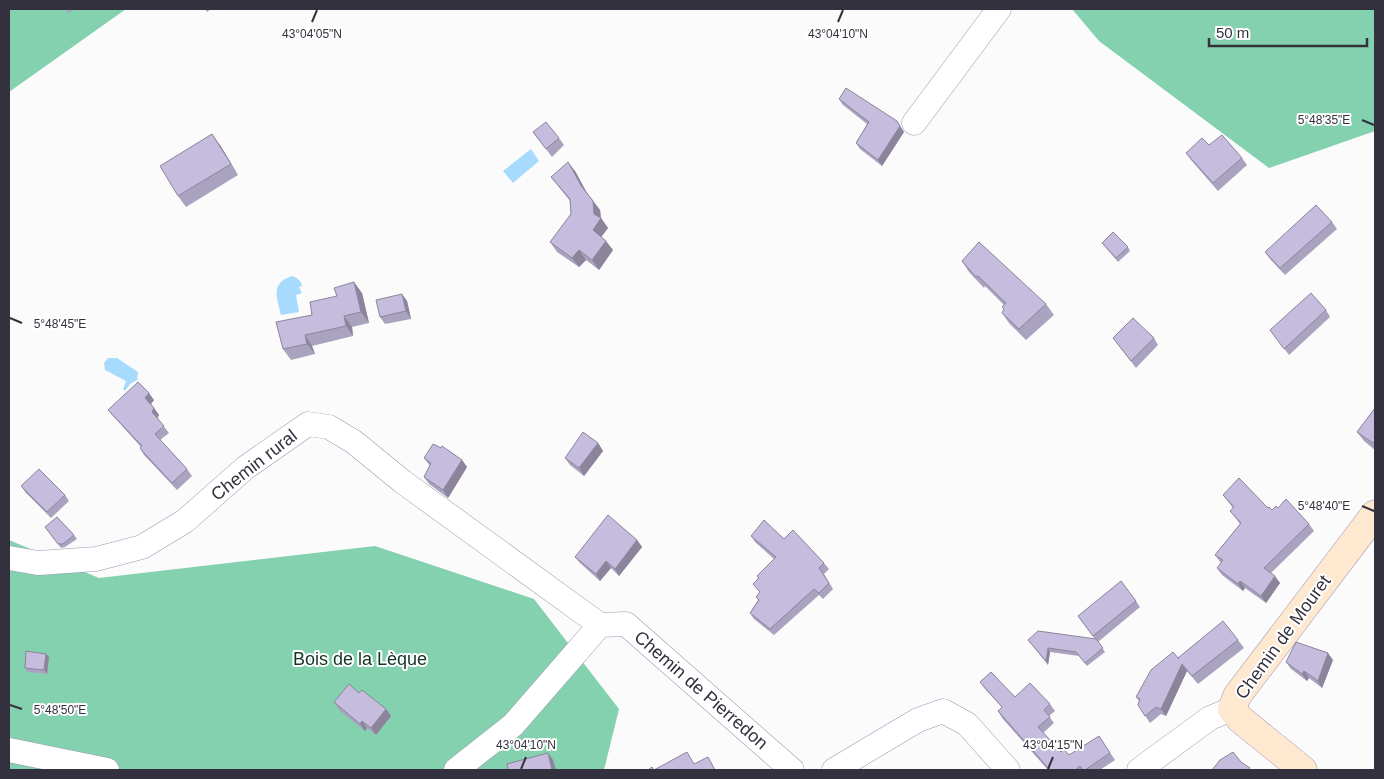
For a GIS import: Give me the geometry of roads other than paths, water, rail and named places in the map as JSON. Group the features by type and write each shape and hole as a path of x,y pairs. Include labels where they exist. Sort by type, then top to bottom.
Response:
{"street":[{"path":"914,123 999,9"},
{"name":"Chemin rural","path":"9,558 38,563 96,559 142,547 185,521 245,468 308,424 329,427 354,442 402,482 600,625"},
{"name":"Chemin de Mouret","path":"1303,770 1240,719 1232,709 1237,696 1375,514"},
{"name":"Chemin de Pierredon","path":"600,625 626,624 792,770"},
{"path":"456,770 513,725 600,625"},
{"path":"1139,770 1210,718 1232,709"},
{"path":"834,770 918,720 943,711 967,724 1008,770"},
{"path":"9,750 107,770"}],"water":[{"path":"531,149 539,161 513,183 503,171"},
{"path":"292,276 301,282 302,286 299,287 302,293 296,295 299,312 281,315 277,297 278,287 285,279"},
{"path":"108,358 117,358 138,372 137,380 130,384 125,391 123,389 126,381 105,370 104,363"}],"park label":[{"name":"Bois de la Lèque","path":"360,659"}]}
